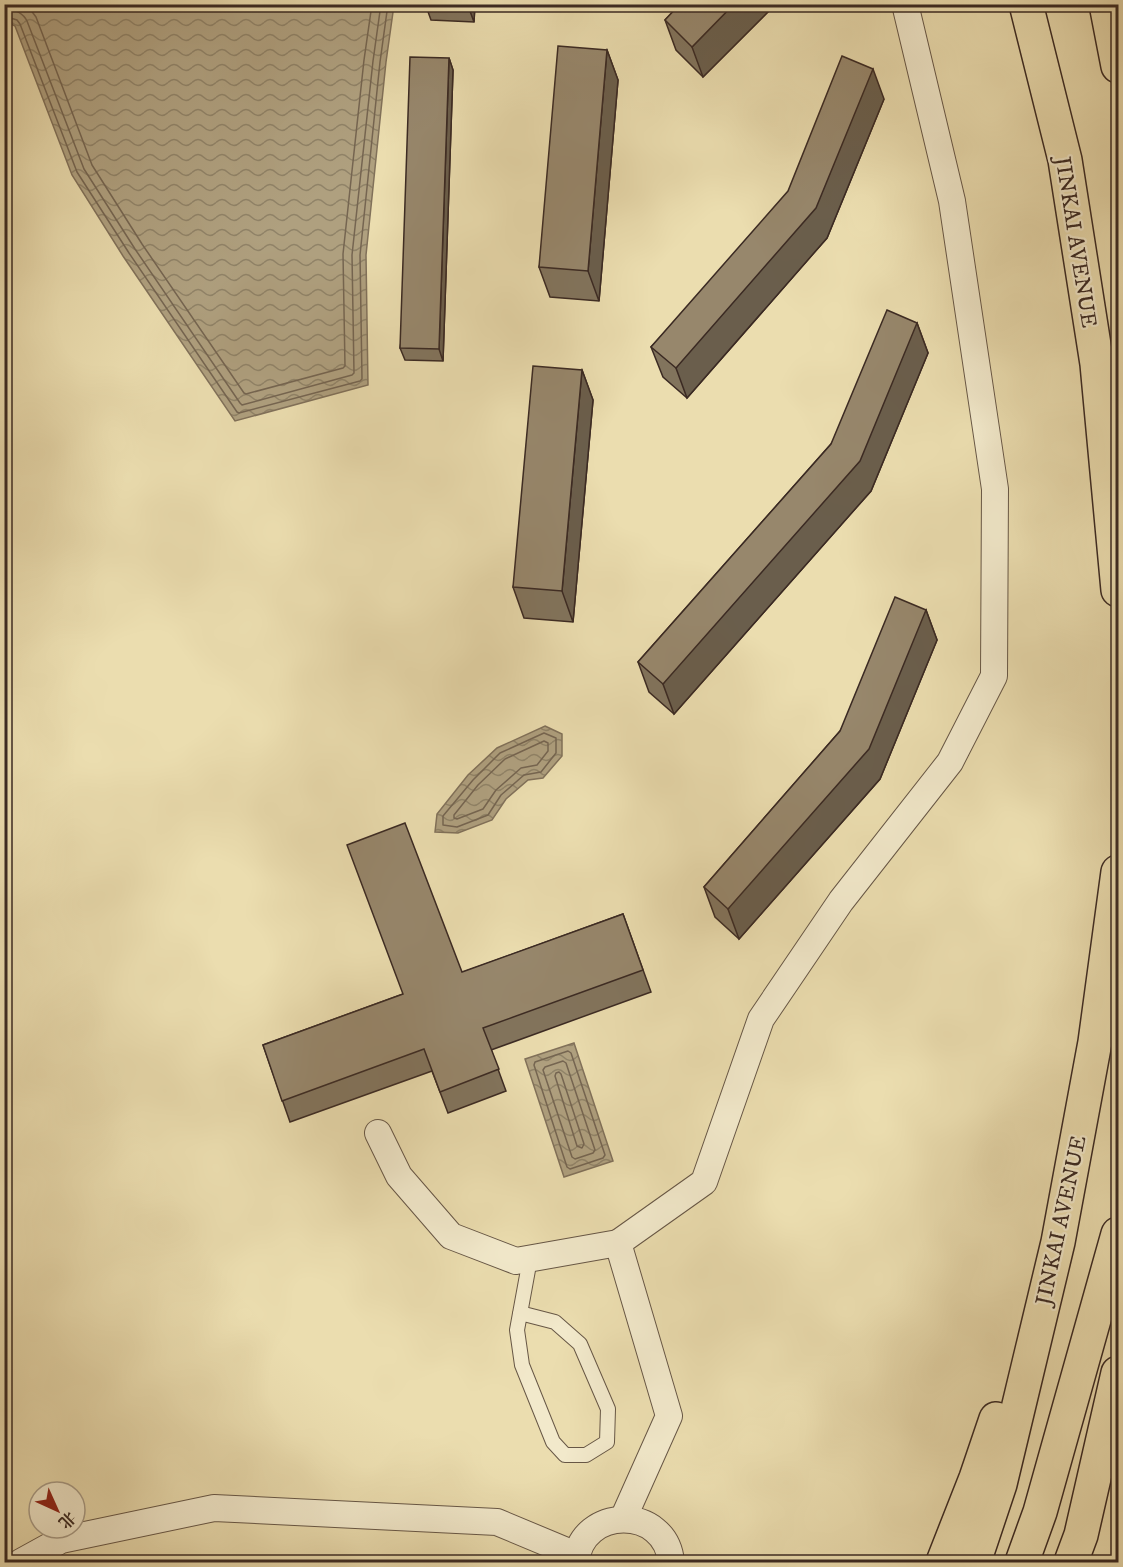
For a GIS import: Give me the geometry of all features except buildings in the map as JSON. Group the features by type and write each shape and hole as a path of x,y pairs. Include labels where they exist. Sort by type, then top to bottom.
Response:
{"main road":[{"name":"JINKAI AVENUE","path":"1026,4 1067,171 1097,364 1119,590"},
{"path":"1106,4 1119,66"},
{"name":"JINKAI AVENUE","path":"974,1563 1000,1484 1059,1242 1095,1042 1119,872"},
{"path":"1022,1563 1040,1512 1119,1234"},
{"path":"943,1563 976,1478 1059,1242"},
{"path":"1071,1563 1081,1535 1119,1373"}],"street":[{"path":"378,1133 399,1176 451,1236 516,1261 618,1243 704,1182 761,1019 841,901 950,762 994,676 995,489 952,201 905,4"},
{"path":"618,1243 669,1416 623,1519"},
{"path":"21,1563 61,1540 214,1508 497,1521 576,1559 583,1541 594,1529 608,1522 623,1519 639,1521 653,1529 678,1560"}],"lane":[{"path":"520,1313 555,1322 580,1344 608,1409 607,1442 586,1455 565,1455 553,1443 522,1365 517,1330 520,1313 530,1259"}],"water":[{"path":"5,4 394,5 366,255 368,385 235,421 123,256 72,175 15,26 5,21"},
{"path":"545,726 562,734 562,756 543,778 528,780 506,799 492,820 458,833 435,832 437,814 468,775 497,748"},
{"path":"574,1043 613,1161 564,1177 525,1059"}]}
